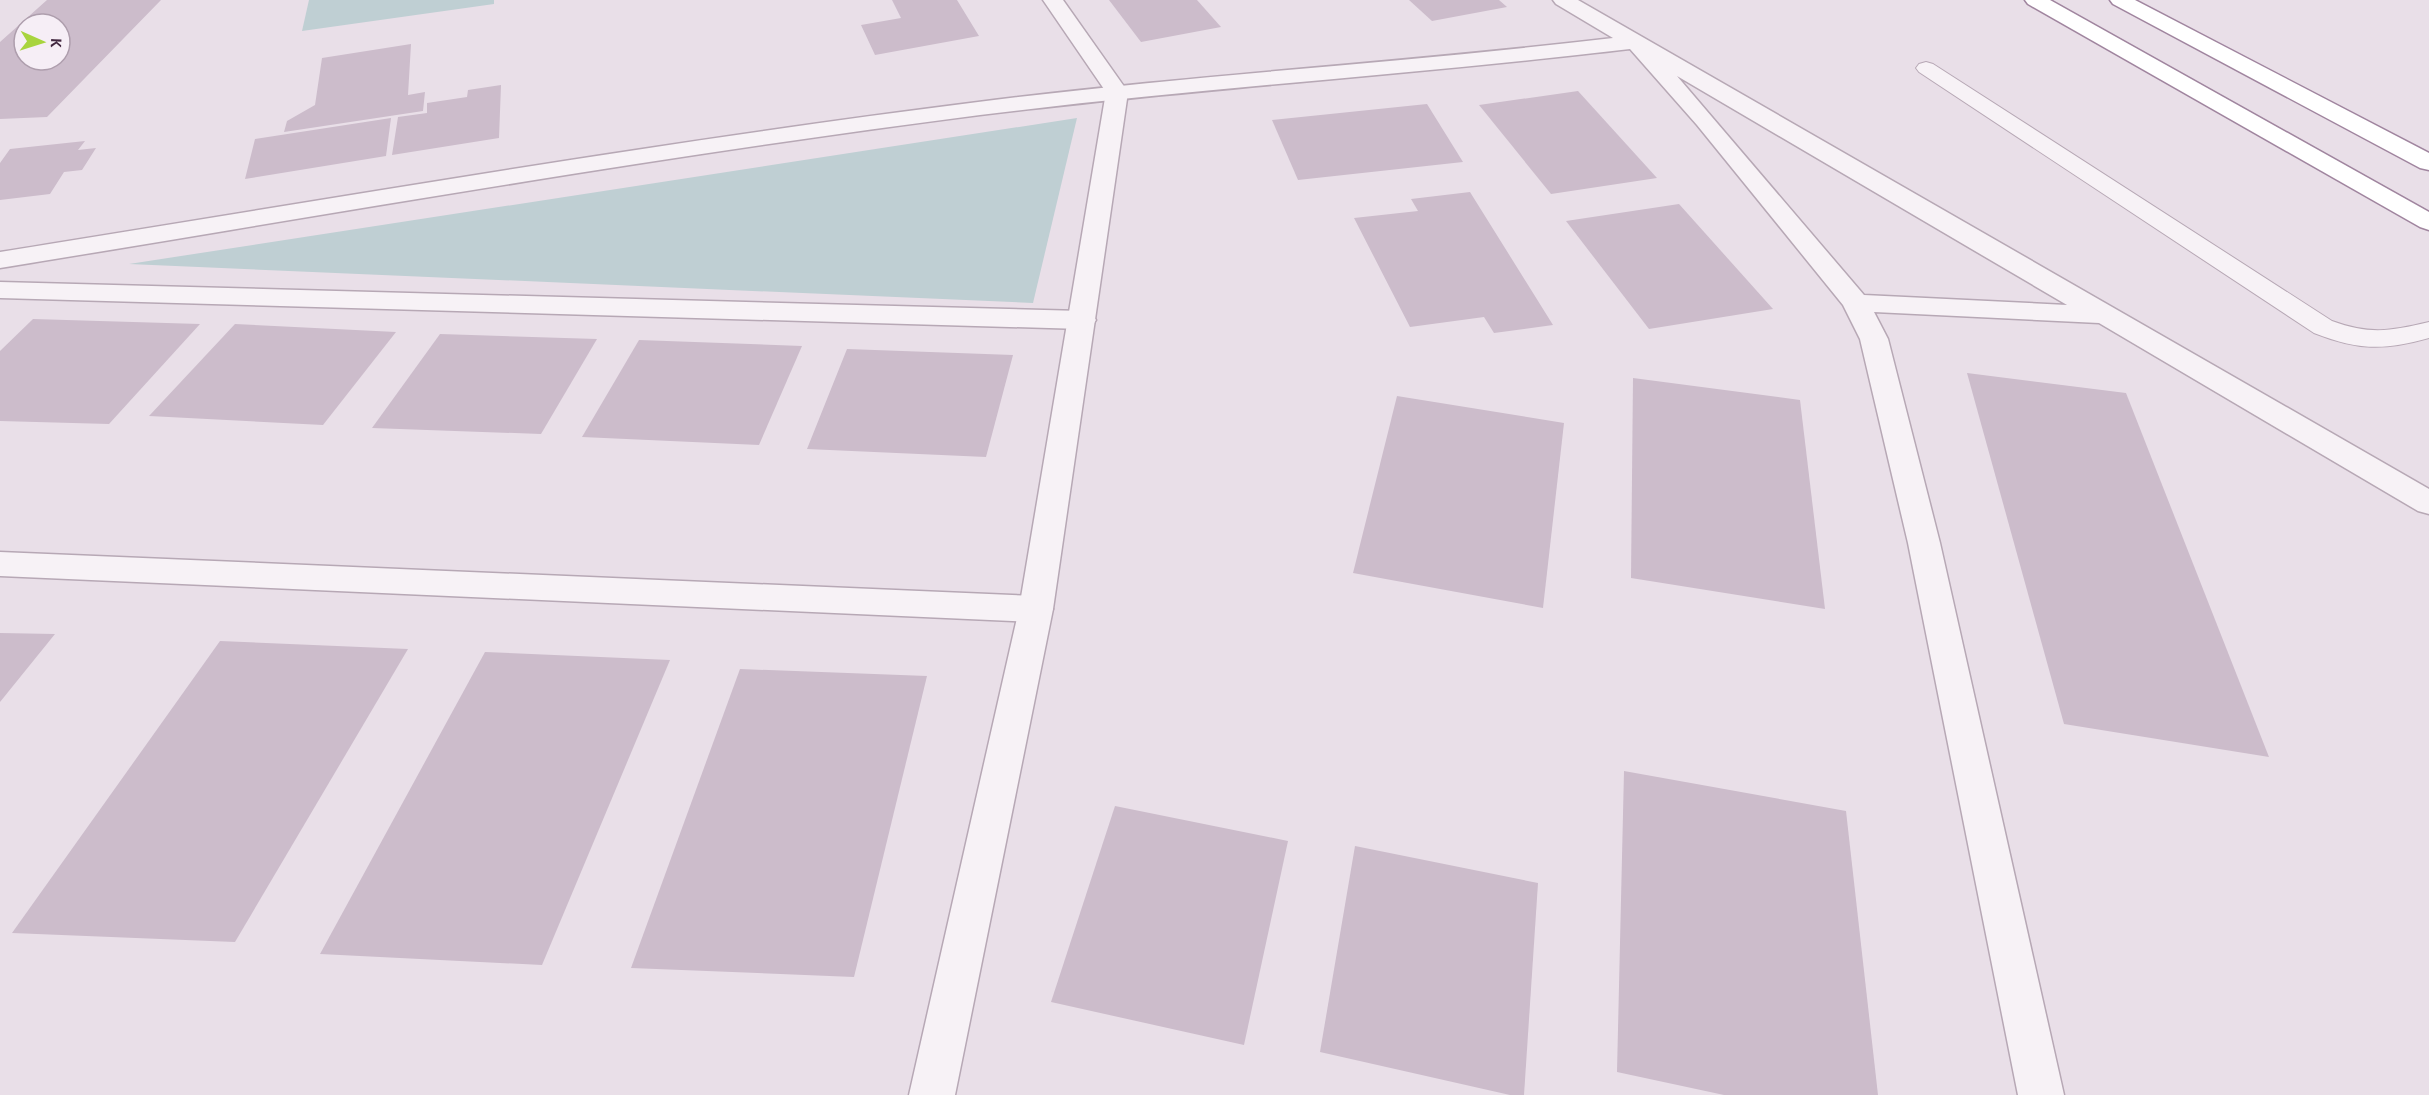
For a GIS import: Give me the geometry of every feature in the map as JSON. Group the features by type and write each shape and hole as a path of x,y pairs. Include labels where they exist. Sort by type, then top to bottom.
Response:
{"highway":[{"path":"2036,0 2429,222"},
{"path":"2120,0 2429,163"}],"street":[{"path":"932,1095 1036,609 1117,92 1053,0"},
{"path":"1563,0 2429,503"},
{"path":"0,260 764,138 1117,92 1552,53 1635,42"},
{"path":"1635,42 1705,120 1856,303 1874,339 1924,543 2042,1095"},
{"path":"0,290 1082,320"},
{"path":"1856,303 2104,315"},
{"path":"0,564 1036,609"}],"lane":[{"path":"1926,68 2323,327 2358,339 2377,341 2393,340 2429,330"}],"shaded area":[{"path":"309,0 494,0 494,4 302,31"},
{"path":"1077,118 1033,303 129,264"}],"building":[{"path":"47,0 161,0 47,117 0,119 0,42 12,31 12,72 72,72 72,12 34,12"},
{"path":"892,0 957,0 979,36 875,55 861,25 901,18"},
{"path":"1109,0 1197,0 1221,27 1141,42"},
{"path":"1409,0 1499,0 1507,7 1432,21"},
{"path":"411,44 408,95 425,92 423,111 284,132 287,121 315,105 322,58"},
{"path":"501,85 499,138 392,155 398,117 427,113 427,103 467,97 468,90"},
{"path":"1578,91 1657,178 1551,194 1479,105"},
{"path":"1427,104 1463,162 1298,180 1272,120"},
{"path":"391,118 386,156 245,179 255,139"},
{"path":"85,141 78,150 96,148 82,170 64,172 50,194 0,200 0,163 10,149"},
{"path":"1470,192 1553,325 1494,333 1484,317 1410,327 1354,218 1418,211 1411,199"},
{"path":"1679,204 1773,309 1649,329 1566,221"},
{"path":"33,319 200,324 109,424 0,421 0,351"},
{"path":"235,324 396,332 323,425 149,416"},
{"path":"440,334 597,339 541,434 372,428"},
{"path":"639,340 802,346 759,445 582,437"},
{"path":"847,349 1013,355 986,457 807,449"},
{"path":"1967,373 2126,393 2269,757 2064,724"},
{"path":"1633,378 1800,400 1825,609 1631,578"},
{"path":"1397,396 1564,423 1543,608 1353,573"},
{"path":"0,633 55,634 0,702"},
{"path":"220,641 408,649 235,942 12,933"},
{"path":"485,652 670,660 542,965 320,954"},
{"path":"740,669 927,676 854,977 631,968"},
{"path":"1624,771 1846,811 1878,1095 1724,1095 1617,1072"},
{"path":"1115,806 1288,841 1244,1045 1051,1002"},
{"path":"1355,846 1538,883 1524,1095 1510,1095 1320,1052"}]}
